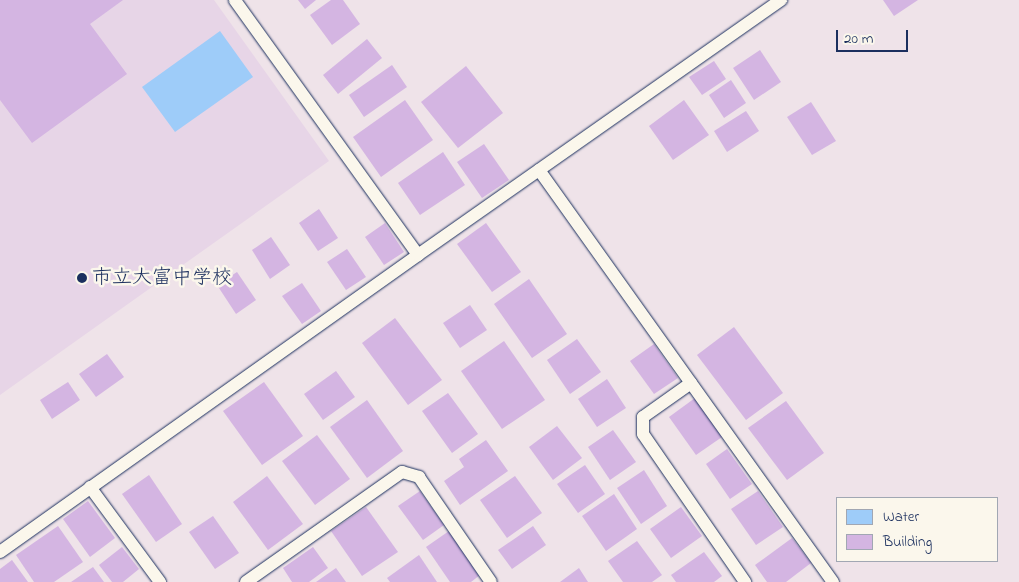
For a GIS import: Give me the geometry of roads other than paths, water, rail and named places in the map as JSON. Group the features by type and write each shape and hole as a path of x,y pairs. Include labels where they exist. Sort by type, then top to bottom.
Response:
{"lane":[{"path":"235,0 418,254"},
{"path":"0,552 418,254 780,0"},
{"path":"539,170 833,582"},
{"path":"691,383 643,417 643,434 745,582"},
{"path":"246,582 402,472 418,477 491,582"},
{"path":"90,487 160,582"}],"water":[{"path":"220,31 253,77 175,132 142,87"}],"place":[{"name":"市立大富中学校","path":"82,278"}]}
